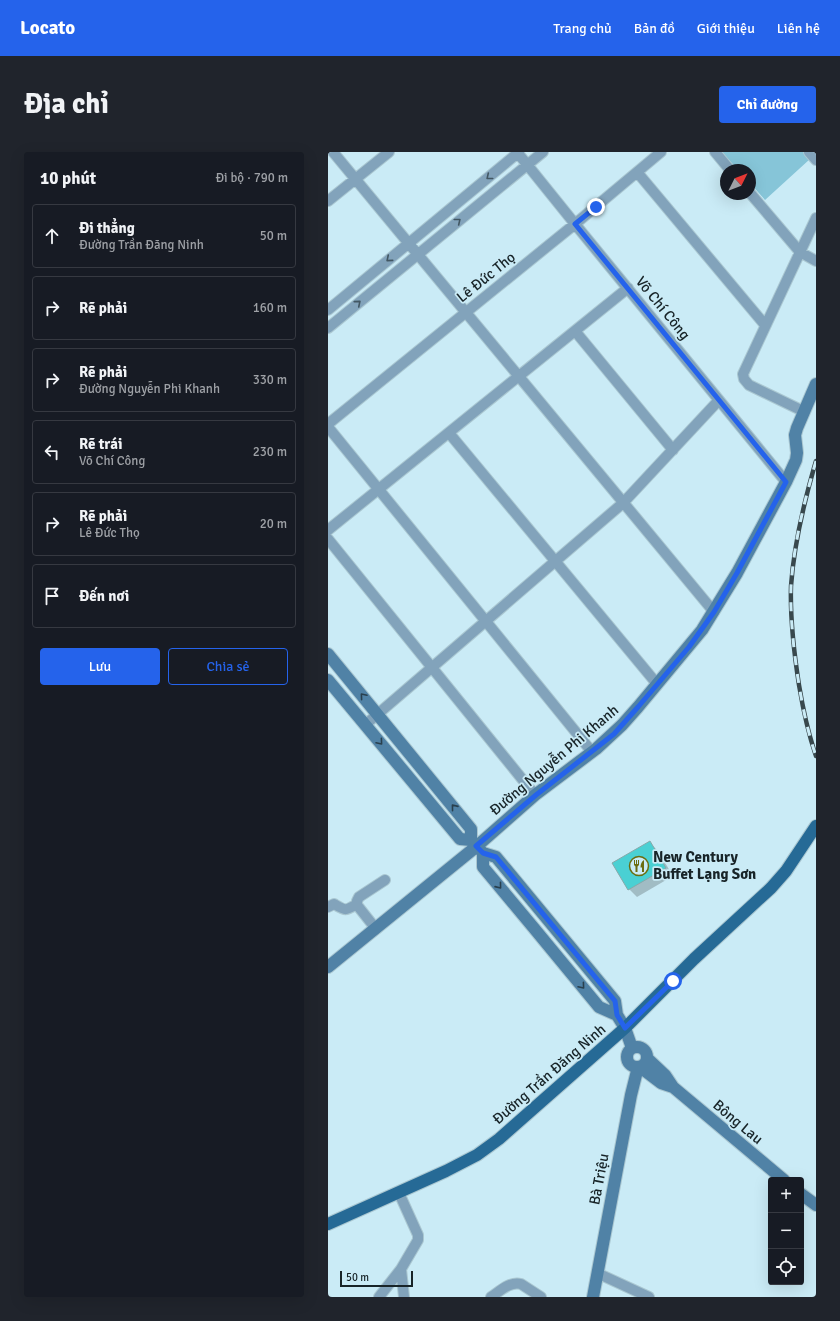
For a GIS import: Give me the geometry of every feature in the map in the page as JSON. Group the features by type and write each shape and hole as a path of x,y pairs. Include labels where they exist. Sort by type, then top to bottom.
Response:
{"main road":[{"name":"Đường Trần Đăng Ninh","path":"328,1224 399,1193 462,1163 490,1147 625,1028 694,959 771,888 786,871 816,826"}],"street":[{"path":"333,152 714,612"},
{"path":"328,202 389,152"},
{"path":"328,310 518,152"},
{"name":"Võ Chí Công","path":"518,152 786,482"},
{"path":"328,328 543,152"},
{"name":"Lê Đức Thọ","path":"328,424 575,224 661,152"},
{"path":"715,152 725,164"},
{"path":"809,152 816,160"},
{"path":"637,172 765,325"},
{"path":"756,200 800,252 816,261"},
{"path":"803,411 749,385 744,378 744,371 816,218"},
{"path":"328,530 628,288"},
{"path":"575,331 673,450"},
{"name":"Đường Nguyễn Phi Khanh","path":"328,967 477,846 536,795 592,752 622,725 693,641 714,612 748,555 786,482 796,460 797,453 795,435 803,411 816,384"},
{"path":"365,725 623,503 719,400"},
{"path":"328,427 592,752"},
{"path":"449,433 657,684"},
{"path":"328,539 536,795"},
{"path":"328,654 471,829 483,867 600,1007 617,1015"},
{"path":"328,680 460,839 477,846 496,857 615,1001 617,1015 625,1028 632,1048"},
{"path":"328,907 334,904 346,910 357,904 359,898 385,880"},
{"path":"357,904 376,929"},
{"path":"635,1046 643,1048 648,1054 642,1064 634,1067 628,1062 627,1054 632,1048 635,1046"},
{"name":"Bông Lau","path":"642,1064 665,1075 673,1087 780,1177"},
{"name":"Bà Triệu","path":"593,1297 642,1064"},
{"path":"379,1297 401,1269 418,1240 418,1235 399,1193"},
{"path":"804,1196 816,1205"},
{"path":"401,1269 404,1297"},
{"path":"597,1273 649,1297"},
{"path":"491,1297 511,1284 517,1283 542,1297"}],"shaded area":[{"path":"722,152 804,152 810,159 765,200 756,190 756,164 733,164"}],"building":[{"name":"New Century Buffet Lạng Sơn","path":"650,841 666,868 628,890 612,863"}],"railway":[{"path":"816,461 797,538 791,586 793,636 799,685 806,721 816,756"}],"place":[{"name":"New Century Buffet Lạng Sơn","path":"639,866"}],"route":[{"path":"596,207 575,224 786,482 751,549 714,612 689,647 638,707 614,734 536,795 476,846 483,853 496,857 615,1001 617,1015 625,1028 673,981"}]}
